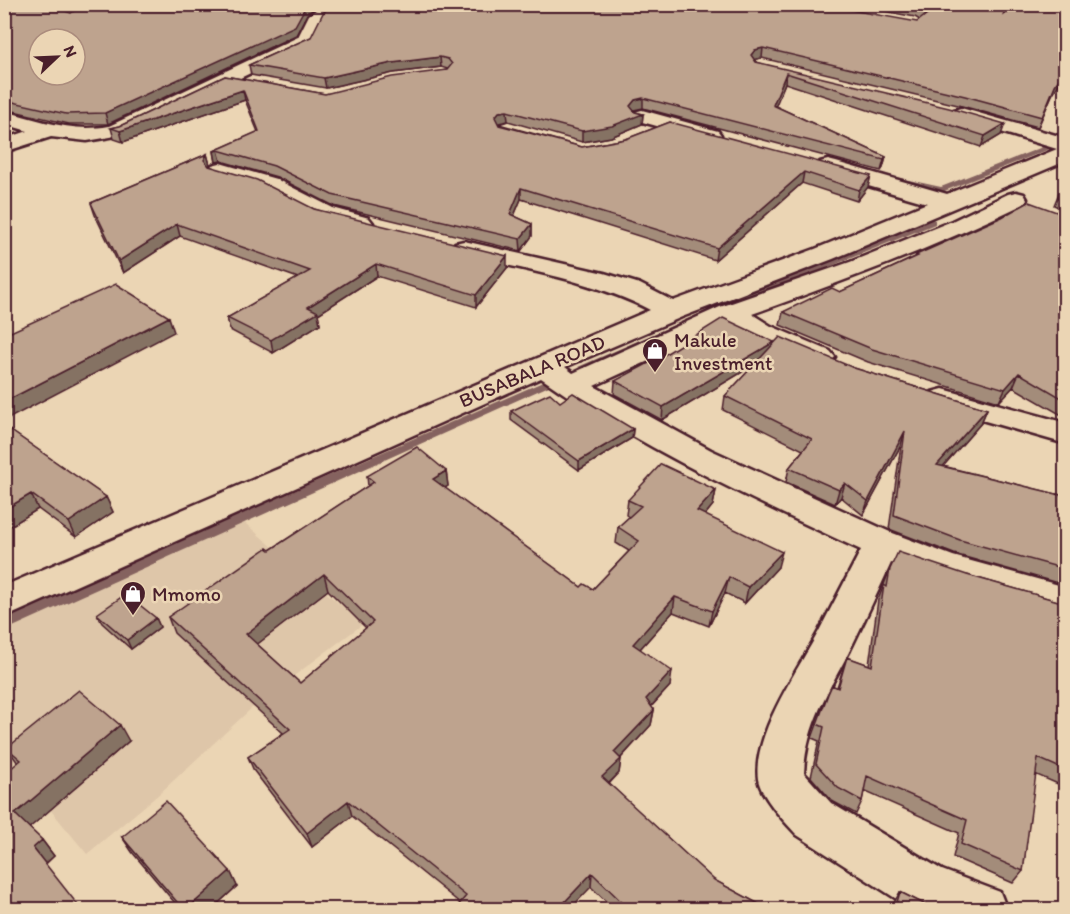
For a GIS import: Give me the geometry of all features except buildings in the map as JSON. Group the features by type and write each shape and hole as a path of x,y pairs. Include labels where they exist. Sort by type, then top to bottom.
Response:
{"street":[{"path":"4,117 47,130 94,135 115,131 305,40 315,18 334,4"},
{"path":"223,78 252,83"},
{"path":"944,110 1065,145"},
{"path":"641,125 669,123 736,142"},
{"path":"4,146 47,130"},
{"name":"BUSABALA ROAD","path":"4,603 672,311 824,254 1065,153"},
{"path":"810,162 882,181 947,202"},
{"path":"220,170 268,184 325,213 385,230"},
{"path":"570,386 730,313 860,267 960,226 1025,203 983,186"},
{"path":"437,242 595,279 631,290 672,311"},
{"path":"730,313 781,341 843,365"},
{"path":"543,366 570,386 638,426 733,475 882,544 954,570 1065,602"},
{"path":"918,392 1065,434"},
{"path":"882,544 832,645 799,703 783,750 781,779 799,804 814,819 927,889 982,909"}],"shaded area":[{"path":"233,513 363,624 254,706 159,794 87,854 5,755 5,620 103,571"}],"waterway":[{"path":"881,176 942,190 1053,146"},
{"path":"583,367 727,305 932,222"},
{"path":"4,625 545,384"}],"place":[{"name":"Makule Investment","path":"655,374"},
{"name":"Mmomo","path":"133,617"}]}
